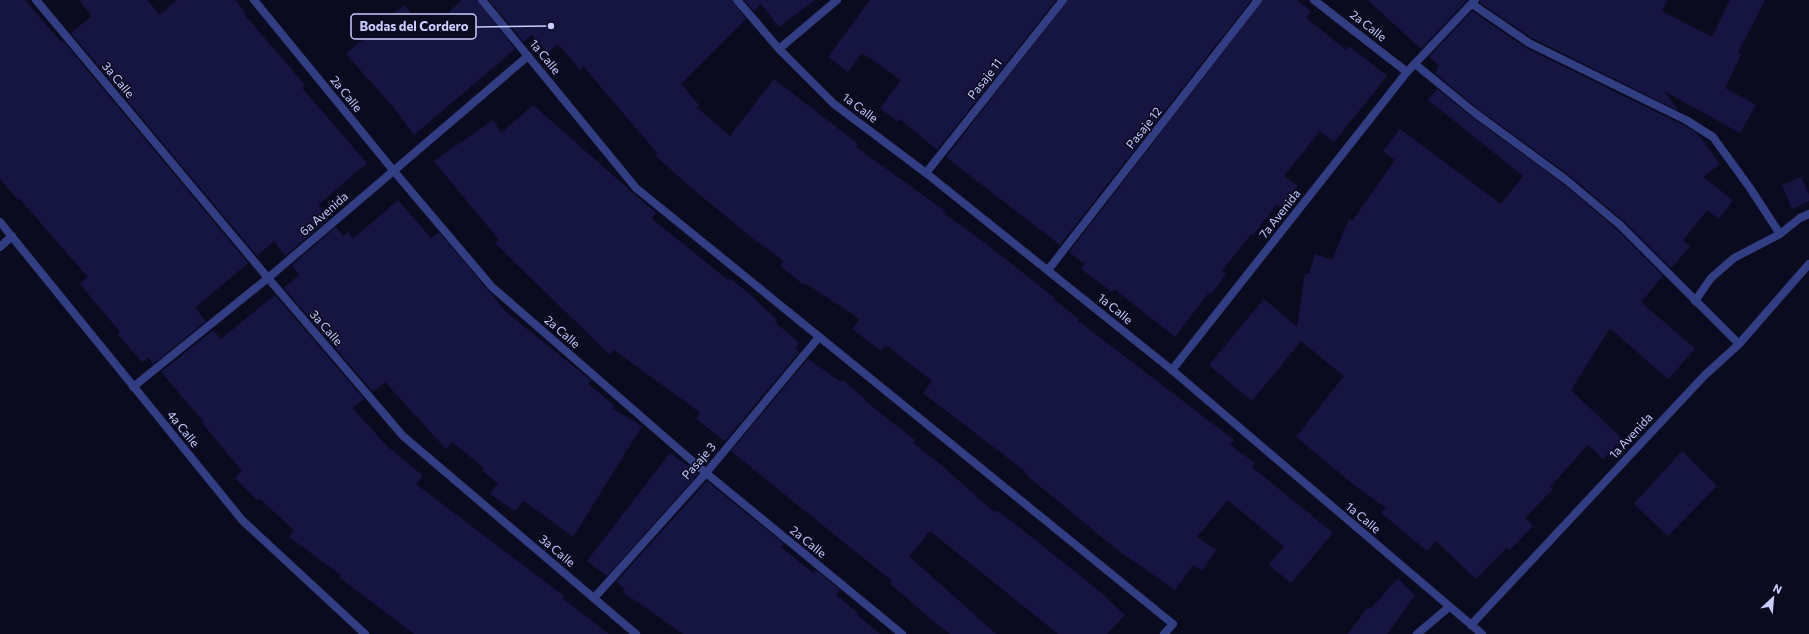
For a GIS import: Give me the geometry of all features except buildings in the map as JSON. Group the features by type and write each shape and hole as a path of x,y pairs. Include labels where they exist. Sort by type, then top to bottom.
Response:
{"street":[{"name":"3a Calle","path":"36,0 268,278 403,436 636,634"},
{"name":"2a Calle","path":"254,0 393,170 492,287 706,473 902,634"},
{"name":"1a Calle","path":"482,0 636,188 1173,624 1164,634"},
{"name":"1a Calle","path":"737,0 779,49 834,104 926,173 1172,370 1482,634"},
{"path":"779,49 837,0"},
{"name":"Pasaje 11","path":"926,173 1063,0"},
{"name":"Pasaje 12","path":"1048,270 1258,0"},
{"name":"2a Calle","path":"1314,0 1407,72"},
{"path":"1473,2 1529,42 1686,120 1713,137 1750,188 1780,234"},
{"name":"7a Avenida","path":"1172,370 1407,72 1473,2"},
{"name":"6a Avenida","path":"133,387 268,278 528,56"},
{"path":"1415,64 1475,113 1565,178 1615,221 1739,344"},
{"path":"1695,302 1711,278 1734,258 1780,234 1800,218 1809,214"},
{"name":"4a Calle","path":"0,222 242,520 365,634"},
{"path":"0,247 12,236"},
{"name":"1a Avenida","path":"1471,625 1704,376 1739,344 1809,264"},
{"name":"Pasaje 3","path":"594,598 706,473 819,337"},
{"path":"1417,634 1449,607"}],"place":[{"name":"Bodas del Cordero","path":"551,26"}]}
